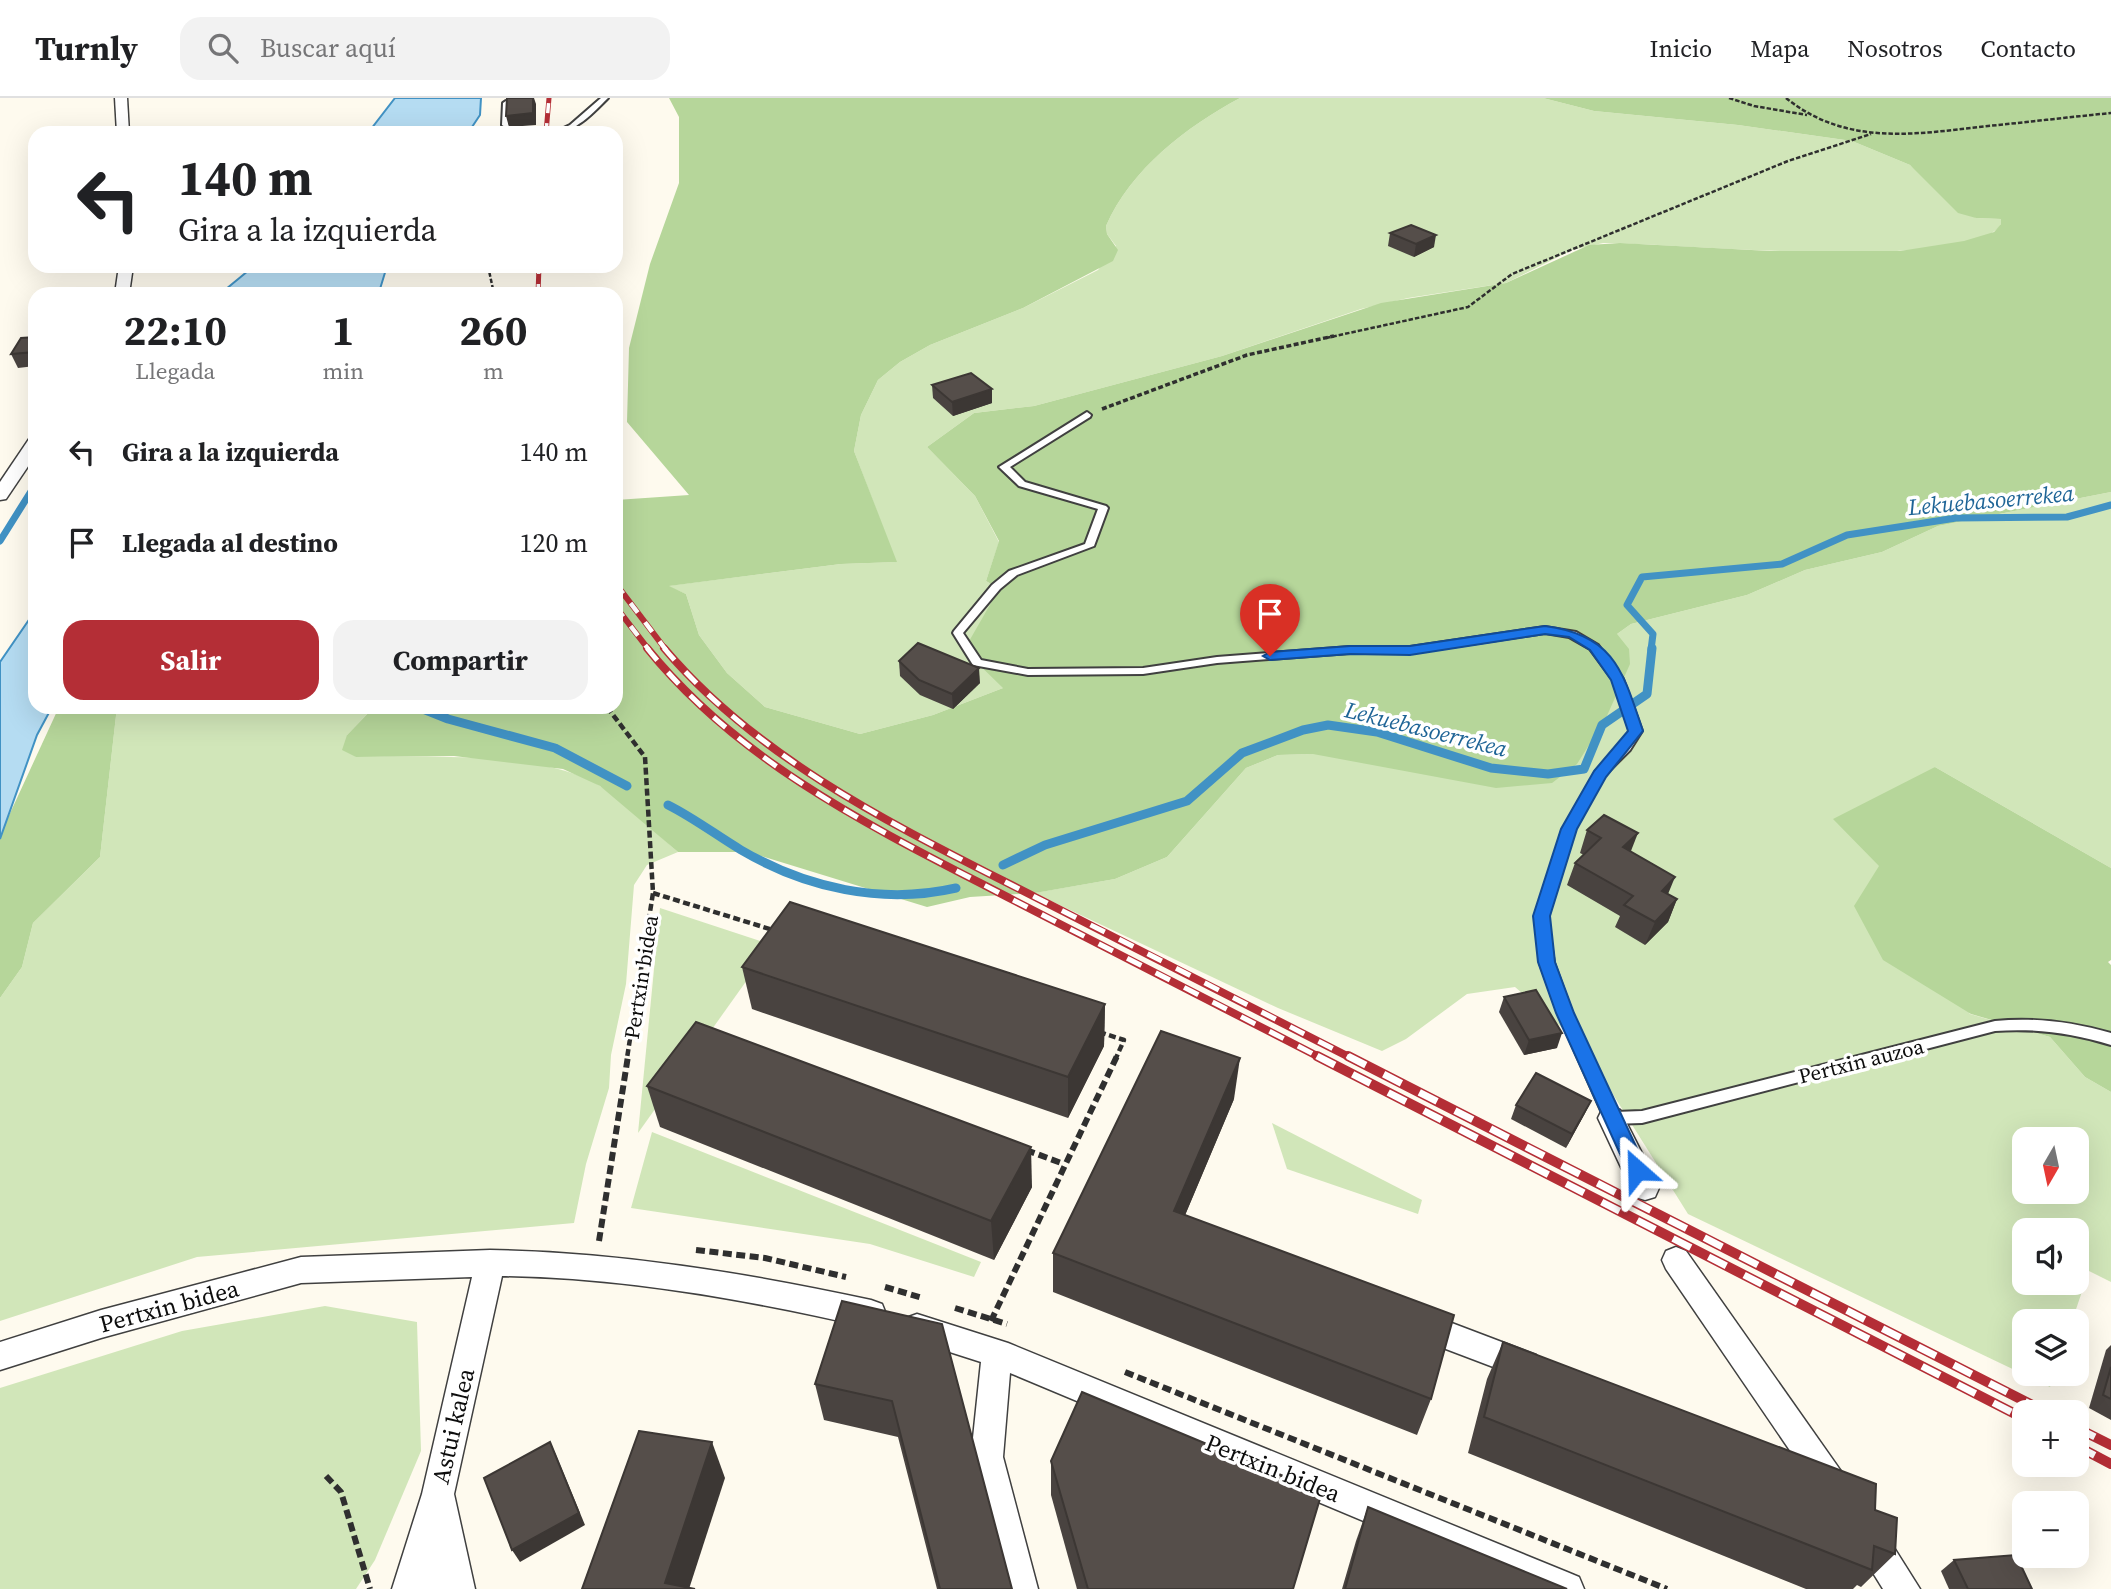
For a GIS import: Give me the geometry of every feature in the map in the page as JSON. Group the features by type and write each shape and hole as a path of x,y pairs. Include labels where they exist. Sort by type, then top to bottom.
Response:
{"street":[{"path":"121,98 122,126"},
{"path":"0,495 28,453"},
{"path":"1611,1118 1645,1188"},
{"path":"1676,1260 1903,1589"},
{"name":"Pertxin bidea","path":"0,1356 101,1324 301,1270 490,1264 591,1268 754,1288 860,1311 988,1350 1567,1589"},
{"name":"Astui kalea","path":"458,1589 438,1494 490,1264"},
{"path":"1387,1313 1555,1376"},
{"path":"988,1350 987,1457 1021,1589"},
{"path":"1774,1457 1826,1476"},
{"path":"408,1589 438,1494"},
{"path":"435,1589 449,1550"}],"lane":[{"path":"572,126 605,98"},
{"path":"506,103 507,126"},
{"path":"1087,415 1004,467 1022,484 1103,508 1088,545 1013,573 996,587 958,633 977,663 1028,672 1143,671 1217,660 1350,650 1410,650 1545,630 1572,634 1594,647 1618,679 1636,731 1600,774 1569,829 1541,916 1547,962 1565,1013 1611,1118"},
{"name":"Pertxin auzoa","path":"1611,1118 1642,1117 1995,1026 2031,1022 2081,1029 2111,1039"}],"path":[{"path":"1729,98 1754,106 1815,117 1871,134 1925,135 2111,113"},
{"path":"1786,98 1797,109 1815,117"},
{"path":"1087,415 1247,355 1468,307 1512,274 1788,161 1871,134"},
{"path":"612,714 645,757 653,893"},
{"name":"Pertxin bidea","path":"591,1268 601,1232 653,893 784,934"},
{"path":"988,1350 1064,1164 1124,1040 1085,1028"},
{"path":"1012,1145 1064,1164"},
{"path":"326,1476 341,1492 370,1589"}],"green space":[{"path":"669,98 1240,98 1180,136 1145,168 1130,186 1106,226 1107,234 1118,250 1113,261 1023,308 930,345 900,362 878,380 861,415 854,451 897,562 841,564 669,586 686,594 699,635 727,673 765,707 860,734 933,715 1003,688 964,650 999,589 986,581 999,541 975,496 927,447 974,413 1034,406 1222,356 1381,303 1506,283 1589,245 1620,243 1770,251 1900,251 1964,241 1994,232 2001,224 2001,219 1976,218 1958,213 1910,165 1852,141 1738,125 1594,111 1543,98 2111,98 2111,492 1938,526 1882,552 1805,570 1747,595 1631,624 1617,634 1629,649 1630,664 1606,718 1577,764 1552,783 1496,788 1313,754 1278,755 1246,768 1167,857 1115,879 1035,893 970,897 927,907 748,852 678,852 600,786 563,769 454,756 356,757 342,750 347,735 367,714 623,714 623,500 689,495 627,422 629,348 650,264 679,183 679,117"},
{"path":"1240,98 1543,98 1594,111 1738,125 1852,141 1910,165 1976,218 2001,219 2001,224 1978,239 1936,248 1879,252 1749,250 1603,243 1572,250 1506,283 1408,298 1361,309 1222,356 1034,406 974,413 927,447 975,496 999,542 986,581 999,589 1003,688 933,715 860,734 765,707 727,673 699,635 686,594 667,586 841,564 896,562 854,451 861,415 878,380 900,362 930,345 1023,308 1098,270 1116,246 1107,234 1106,226 1130,186 1145,168 1180,136"},
{"path":"2111,492 2111,868 1935,767 1879,866 1970,1014 2050,1037 2085,1077 2111,1092 2111,1282 2089,1271 2089,1218 2012,1218 2012,1295 2081,1295 2076,1309 2012,1309 2012,1369 1688,1214 1582,1045 1515,987 1467,994 1406,1039 1382,1051 1278,1008 1034,893 1115,879 1167,857 1246,768 1278,755 1312,754 1617,634 1631,624 1747,595 1805,570 1882,552 1938,526"},
{"path":"56,714 116,714 100,857 33,923 22,967 0,998 0,835"},
{"path":"116,714 367,714 347,735 356,757 447,757 516,761 577,775 600,786 620,801 678,852 647,865 634,885 626,984 611,1055 609,1088 586,1164 574,1223 197,1257 0,1321 0,998 22,967 33,923 100,857"},
{"path":"1935,767 2111,868 2111,960 2108,962 2111,965 2111,1092 2085,1077 2050,1037 1971,1014 1883,960 1854,906 1879,866 1833,819"},
{"path":"660,908 772,945 638,1133"},
{"path":"1272,1123 1422,1200 1418,1214 1287,1169"},
{"path":"652,1132 981,1262 974,1277 870,1244 631,1208"},
{"path":"325,1306 417,1322 421,1451 375,1560 356,1589 0,1589 0,1388 182,1331"}],"water":[{"path":"395,98 481,98 480,115 473,126 373,126"},
{"path":"246,273 385,273 381,287 228,287"},
{"path":"28,621 28,714 48,714 37,735 0,839 0,662"}],"building":[{"path":"507,98 533,98 533,113 506,116"},
{"path":"1411,225 1436,235 1416,244 1390,233"},
{"path":"21,338 28,338 28,353 11,354"},
{"path":"971,373 992,389 952,402 932,385"},
{"path":"918,643 979,668 952,694 919,680 899,661"},
{"path":"1604,815 1638,833 1623,847 1675,877 1662,891 1677,899 1655,922 1624,905 1633,896 1575,863 1601,838 1587,830"},
{"path":"790,902 1105,1004 1068,1077 742,967"},
{"path":"1536,990 1562,1033 1529,1040 1504,997"},
{"path":"696,1022 1031,1147 991,1221 647,1086"},
{"path":"1161,1031 1240,1058 1174,1211 1454,1315 1431,1399 1053,1253"},
{"path":"1536,1073 1591,1101 1572,1134 1516,1105"},
{"path":"842,1301 942,1324 1012,1589 940,1589 892,1401 815,1384"},
{"path":"1503,1342 1876,1484 1875,1510 1897,1518 1895,1554 1874,1546 1872,1570 1484,1417"},
{"path":"2111,1367 2111,1399 2103,1395"},
{"path":"1082,1392 1322,1492 1293,1589 1088,1589 1051,1461"},
{"path":"639,1431 712,1442 665,1583 695,1589 582,1589"},
{"path":"550,1442 579,1513 512,1550 484,1478"},
{"path":"1368,1507 1567,1589 1345,1589"},
{"path":"2012,1555 2012,1568 2022,1568 2032,1589 1968,1589 1954,1560"}],"waterway":[{"path":"0,541 28,496"},
{"name":"Lekuebasoerrekea","path":"1651,650 1653,634 1627,605 1642,577 1782,564 1847,535 1956,518 2067,517 2111,505"},
{"name":"Lekuebasoerrekea","path":"1003,865 1045,845 1187,801 1242,753 1303,730 1328,725 1377,732 1491,768 1548,774 1584,769 1602,725 1647,694 1652,648"},
{"name":"Lekuebasoerrekea","path":"436,714 555,748 627,786"},
{"name":"Lekuebasoerrekea","path":"668,805 741,850 766,863 818,883 845,890 900,895 956,888"}],"railway":[{"path":"547,126 549,98"},
{"path":"538,287 539,273"},
{"path":"623,593 666,650"},
{"path":"623,616 649,650"},
{"path":"647,648 685,690 726,728 817,793 915,849 1321,1058"},
{"path":"664,648 702,689 744,726 789,760 837,790 935,846 1351,1058"},
{"path":"1317,1056 2012,1412"},
{"path":"1348,1056 2022,1400"},
{"path":"2089,1434 2111,1445"},
{"path":"2089,1452 2111,1464"}],"route":[{"path":"1270,656 1350,650 1410,650 1545,630 1572,634 1594,647 1618,679 1636,731 1626,747 1600,774 1569,829 1541,916 1547,962 1565,1013 1637,1170"}]}
